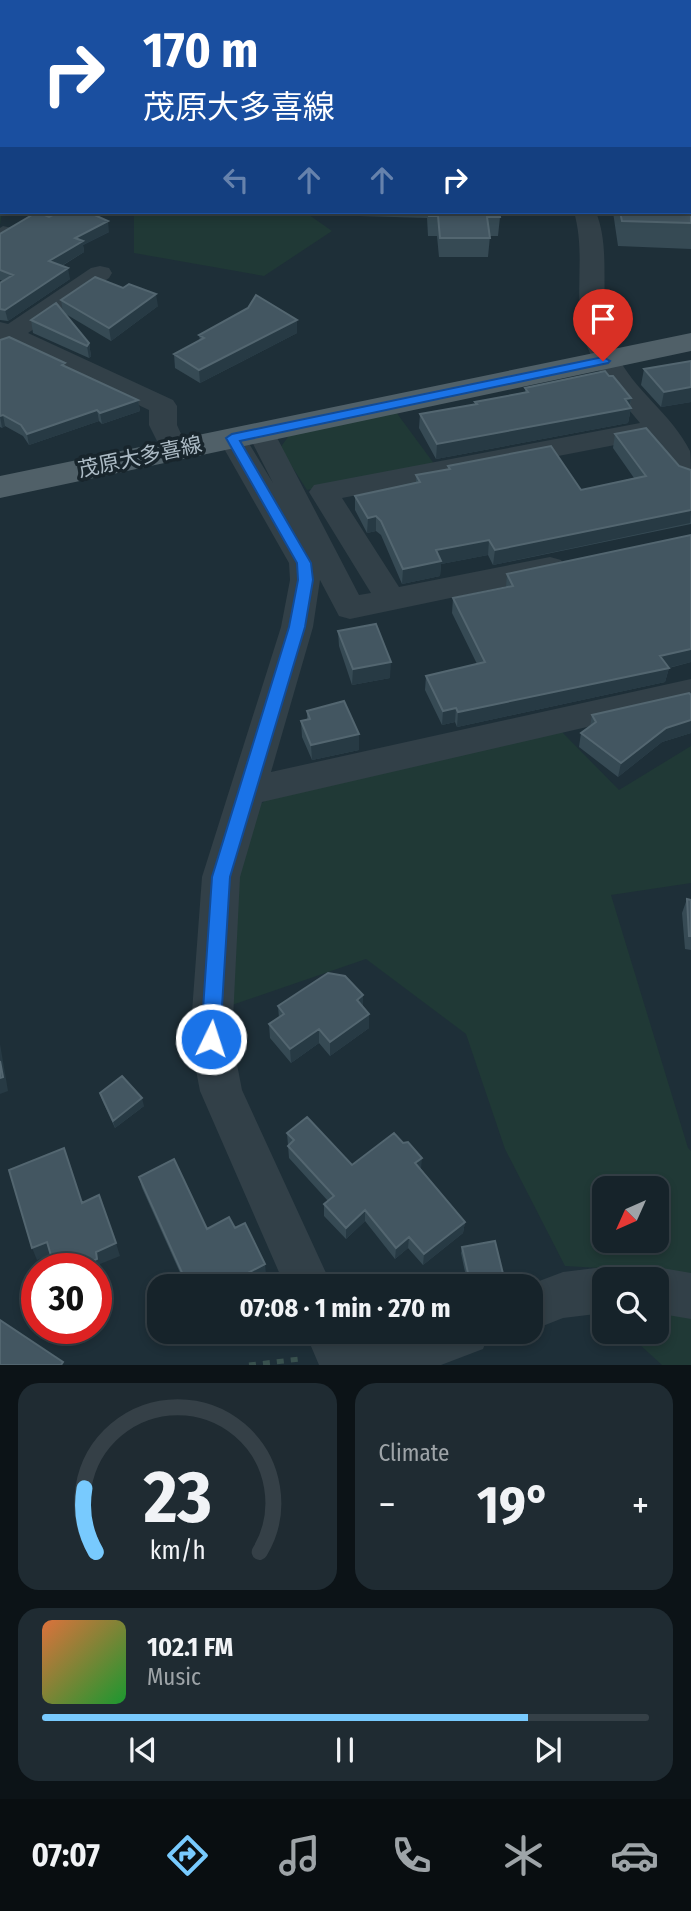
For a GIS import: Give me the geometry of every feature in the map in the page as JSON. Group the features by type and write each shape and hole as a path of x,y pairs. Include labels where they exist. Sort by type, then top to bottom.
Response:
{"main road":[{"name":"茂原大多喜線","path":"0,487 691,342"}],"street":[{"path":"585,214 592,241 591,300 594,328 603,361 658,428 691,474"},
{"path":"3,335 100,274"},
{"path":"3,335 163,406 163,425 174,449"},
{"path":"392,601 324,492 658,428"},
{"path":"247,436 350,608 582,559"},
{"path":"247,436 304,563 305,580 297,627 221,877 211,1039 221,1091 304,1274"},
{"path":"247,791 691,691"},
{"path":"543,1303 563,1295 592,1291"},
{"path":"669,1292 691,1296"},
{"path":"335,1344 389,1360 433,1344"}],"path":[{"path":"249,1365 335,1344"}],"green space":[{"path":"134,214 308,214 332,231 264,276 134,253"},
{"path":"396,412 435,465 307,490 280,448 290,434"},
{"path":"561,731 619,790 691,746 691,883 611,895 691,1151 691,1281 669,1276 669,1267 565,1266 505,1149 466,1034 366,959 232,1005 240,851 251,810 273,796"},
{"path":"669,1308 691,1312 691,1365 662,1365 639,1344 669,1344"}],"building":[{"path":"34,214 49,217 55,214 92,214 108,221 75,238 83,241 49,261 68,268 5,310 0,309 0,283 13,275 0,270 0,234"},
{"path":"499,214 500,217 487,217 490,238 440,238 438,216 429,216"},
{"path":"620,214 691,214 691,223 622,221"},
{"path":"95,277 123,288 129,284 156,294 109,328 61,300"},
{"path":"256,295 297,320 199,370 174,354 204,338 199,335 248,308"},
{"path":"56,303 89,343 87,346 31,320"},
{"path":"9,337 138,400 100,413 97,410 27,434 21,425 3,415 0,416 0,340"},
{"path":"691,361 691,387 664,392 644,369"},
{"path":"605,371 609,376 613,376 631,398 625,399 631,408 437,444 420,414 477,404 475,402 528,392 525,388"},
{"path":"646,428 679,466 691,470 691,510 495,550 489,540 436,550 441,561 403,569 381,521 376,516 368,518 355,496 420,482 416,475 450,469 448,466 551,446 581,490 646,476 615,434"},
{"path":"691,535 691,649 660,656 669,668 458,712 456,708 443,711 426,676 485,662 453,598 513,586 507,574"},
{"path":"376,624 391,662 353,669 338,631"},
{"path":"689,693 691,720 666,728 621,763 581,733 596,722 592,715"},
{"path":"344,701 359,734 311,745 301,721 310,719 307,711"},
{"path":"687,899 691,900 691,936 689,936"},
{"path":"328,973 345,976 363,995 357,1000 369,1014 330,1042 319,1029 290,1049 269,1024 284,1014 278,1006"},
{"path":"122,1076 142,1098 113,1121 100,1093"},
{"path":"307,1117 352,1165 394,1133 403,1143 408,1142 422,1158 415,1163 465,1222 424,1254 409,1237 396,1248 365,1210 346,1228 324,1204 334,1196 288,1146 294,1140 287,1133"},
{"path":"64,1148 82,1203 99,1195 116,1243 96,1253 50,1253 47,1242 32,1248 9,1170"},
{"path":"174,1159 207,1229 229,1217 235,1228 245,1223 265,1264 246,1274 183,1274 139,1177"},
{"path":"495,1241 503,1274 468,1274 462,1247"},
{"path":"0,1320 21,1334 21,1344 36,1344 63,1362 61,1365 0,1365"}],"route":[{"path":"211,1039 221,877 297,627 305,580 304,563 232,438 262,434 603,361"}]}
